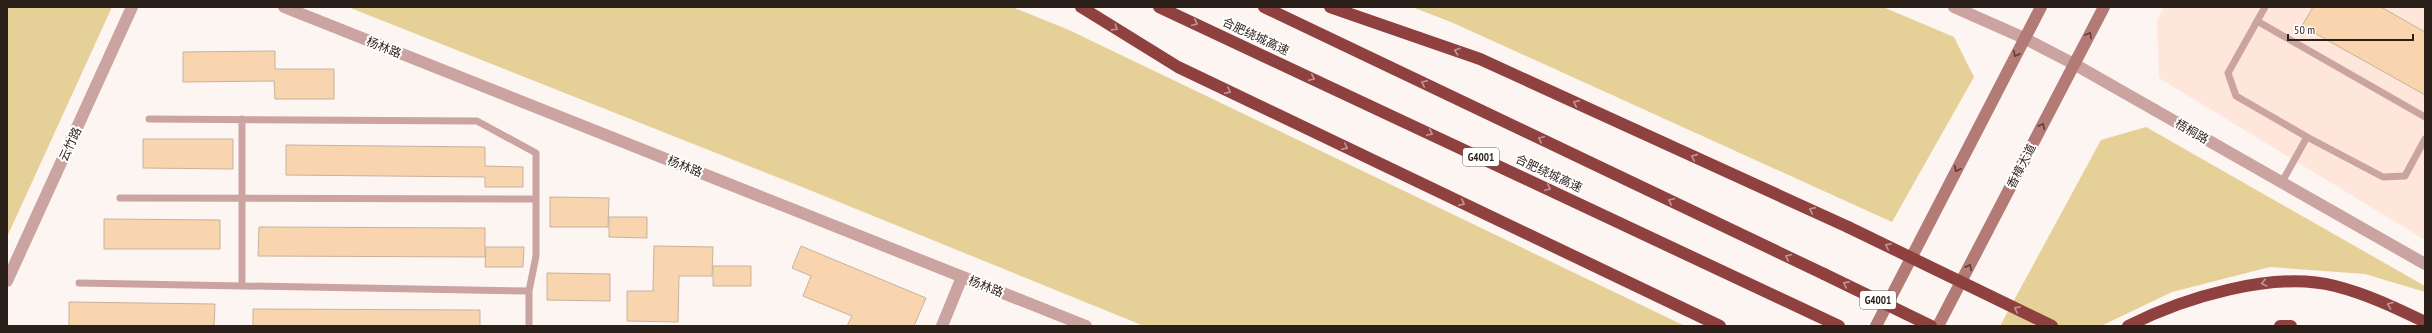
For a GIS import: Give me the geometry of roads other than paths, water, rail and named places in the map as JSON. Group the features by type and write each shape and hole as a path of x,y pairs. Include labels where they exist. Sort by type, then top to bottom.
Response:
{"highway":[{"path":"1082,7 1178,67 1720,326"},
{"name":"合肥绕城高速","path":"1159,7 1839,326"},
{"name":"G4001","path":"1264,7 1932,326"},
{"path":"1330,7 1480,59 1848,227 2052,326"},
{"path":"2128,326 2189,299 2281,280 2334,285 2393,306 2425,322"},
{"path":"2280,326 2291,326"}],"main road":[{"path":"1876,326 2041,7"},
{"name":"香樟大道","path":"1938,326 2104,7"}],"street":[{"name":"云竹路","path":"7,281 132,7"},
{"name":"杨林路","path":"284,7 1086,326"},
{"name":"梧桐路","path":"1954,7 2024,38 2074,64 2425,264"},
{"path":"942,326 962,277"}],"lane":[{"path":"2265,7 2228,73 2236,96 2306,137 2383,177 2405,176 2425,139"},
{"path":"2257,21 2425,118"},
{"path":"149,119 477,121 536,153 536,256 529,291 529,326"},
{"path":"242,119 242,286"},
{"path":"2282,182 2306,137"},
{"path":"120,198 536,199"},
{"path":"79,283 529,291"}]}
